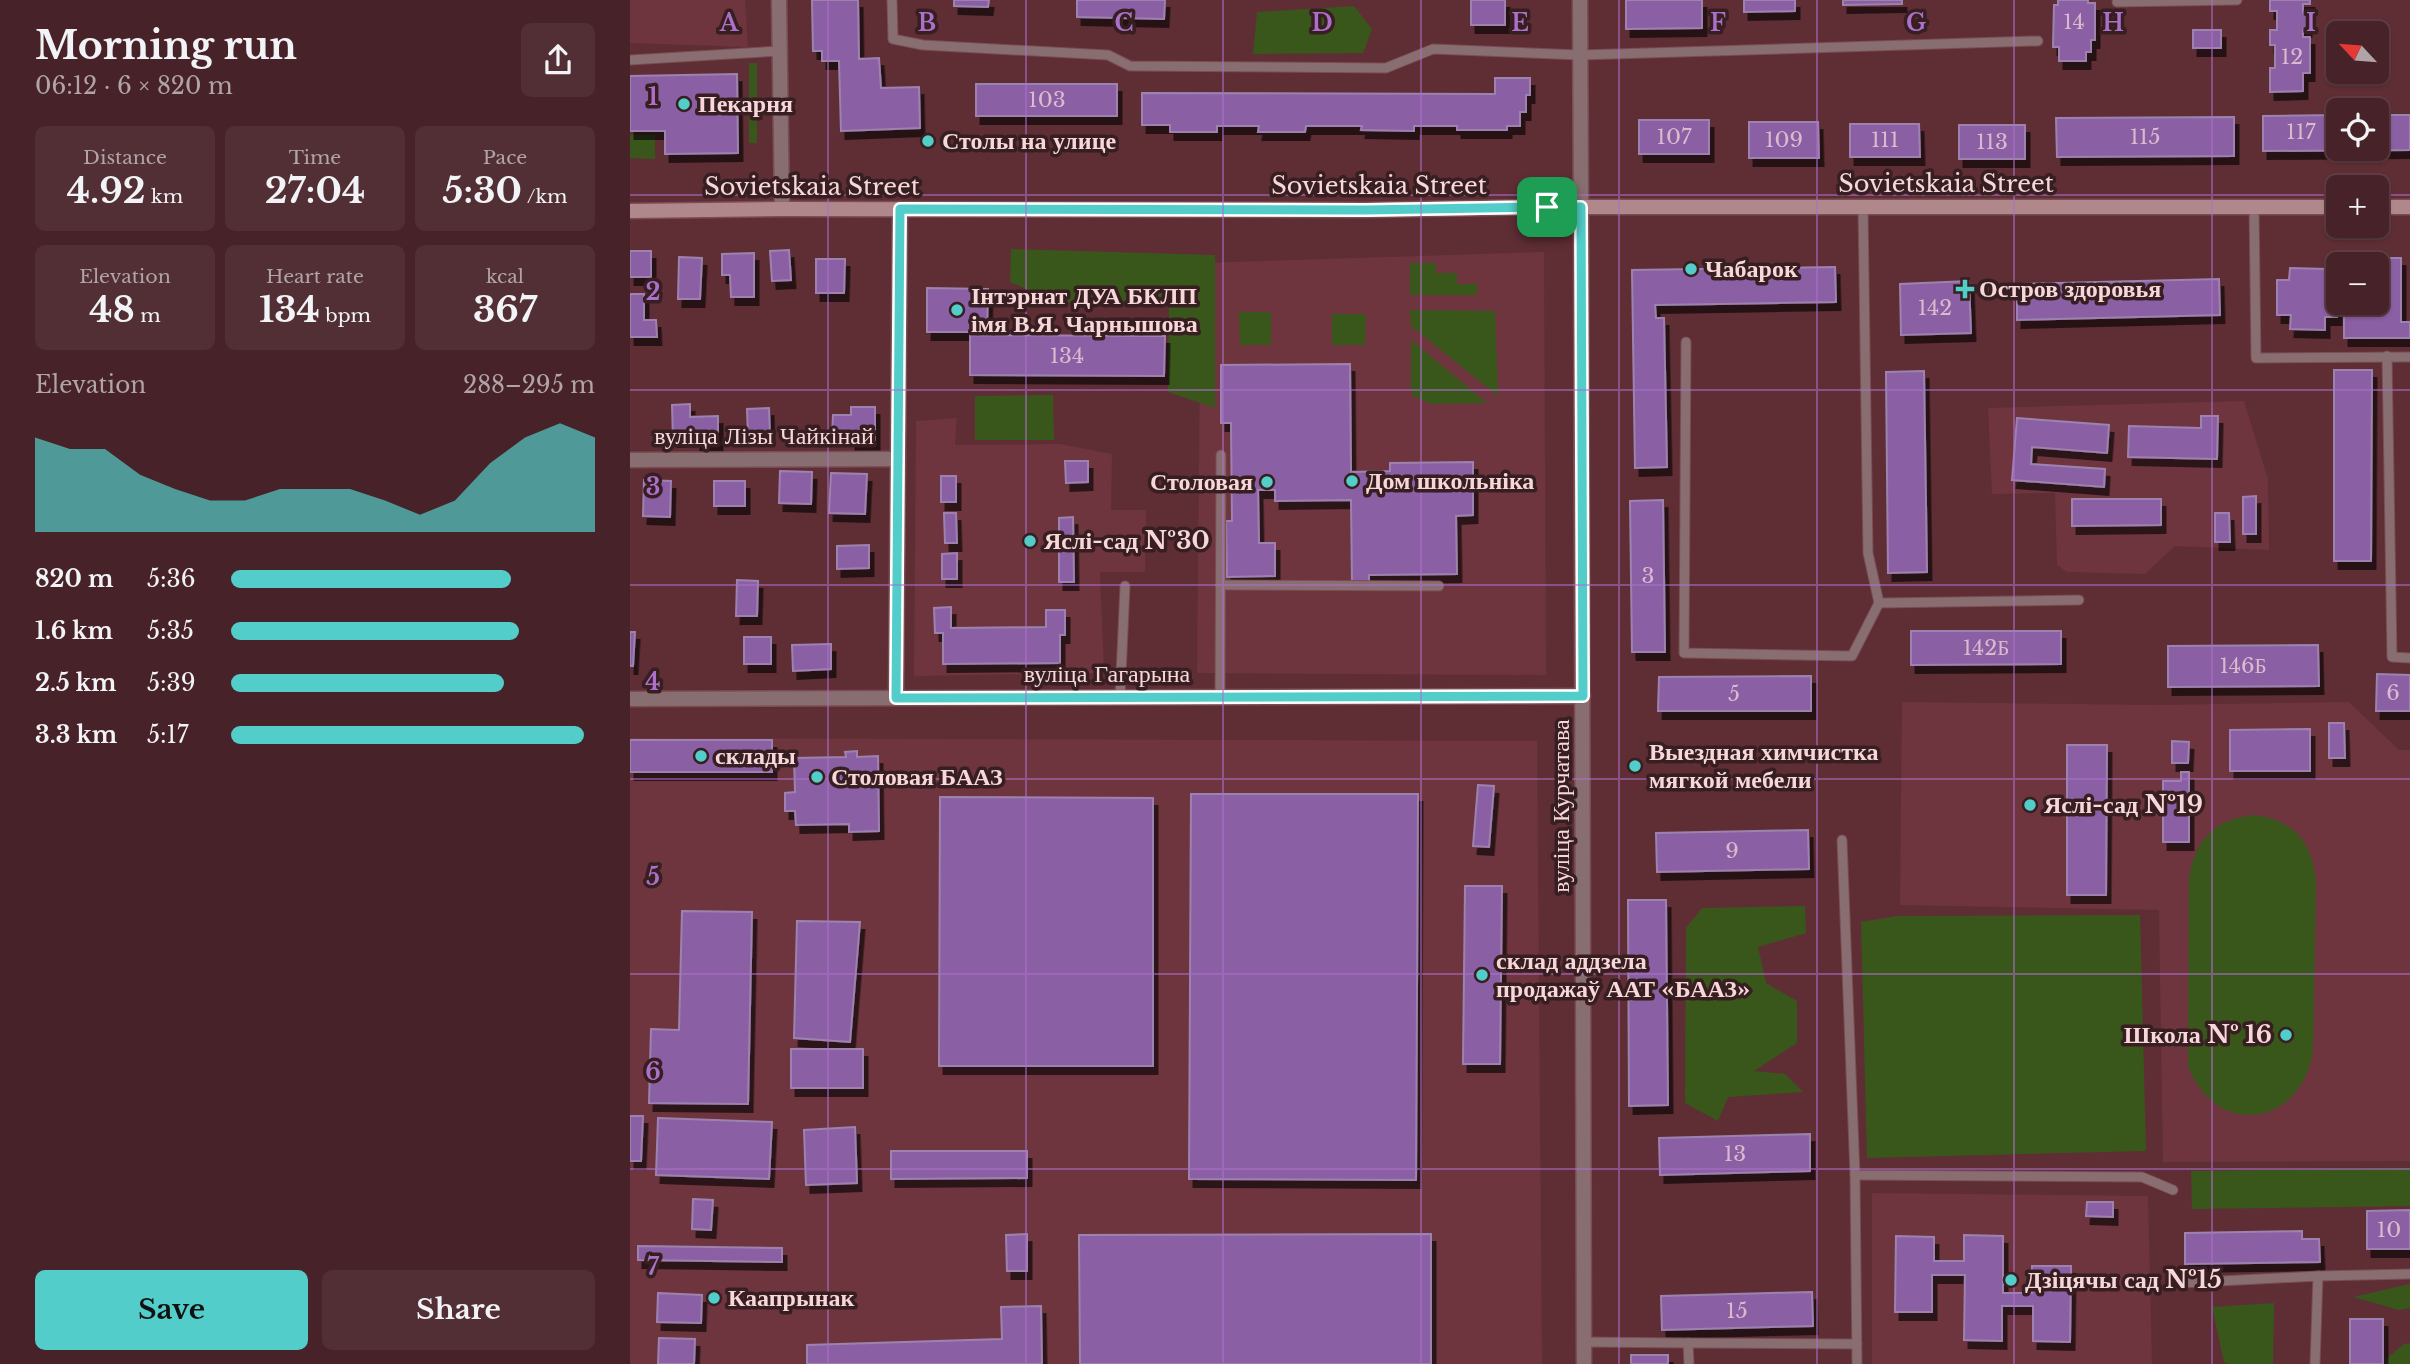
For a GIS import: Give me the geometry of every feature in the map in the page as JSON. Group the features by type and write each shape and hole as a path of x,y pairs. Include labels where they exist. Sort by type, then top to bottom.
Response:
{"main road":[{"name":"Sovietskaia Street","path":"630,211 2326,207"},
{"path":"2389,207 2410,207"}],"street":[{"path":"779,0 782,209"},
{"name":"вуліца Курчатава","path":"1580,0 1584,1364"},
{"path":"896,698 900,209"},
{"name":"вуліца Лізы Чайкінай","path":"630,460 898,459"},
{"name":"вуліца Гагарына","path":"630,699 1583,696"}],"lane":[{"path":"892,0 893,39 923,45 1108,55 1130,66 1386,68 1433,49 1580,55 2038,41"},
{"path":"2117,2 2237,0"},
{"path":"630,60 780,51"},
{"path":"1686,342 1684,653 1852,656 1879,603 1868,553 1863,207"},
{"path":"2254,207 2256,358 2410,357"},
{"path":"2388,356 2392,657 2410,658"},
{"path":"1220,697 1221,456"},
{"path":"1220,585 1439,586"},
{"path":"1120,697 1125,586"},
{"path":"1879,603 2079,600"},
{"path":"1842,840 1855,1175 1857,1364"},
{"path":"1855,1175 2142,1177 2173,1190"},
{"path":"2182,1283 2410,1274"},
{"path":"2315,1364 2318,1276"},
{"path":"1584,1342 1857,1344"},
{"path":"1688,1343 1689,1364"}],"shaded area":[{"path":"630,0 745,0 748,47 630,43"},
{"name":"Дом школьніка","path":"1544,252 1546,675 1197,673 1201,263"},
{"path":"2244,401 2268,479 2269,550 2175,546 2145,574 2067,572 2057,565 2055,493 1992,494 1988,408"},
{"name":"Яслі-сад №30","path":"957,418 955,445 1060,444 1112,454 1111,510 1146,510 1145,572 1100,572 1104,673 914,676 916,421"},
{"name":"Школа № 16","path":"1902,702 2157,705 2349,702 2399,750 2410,750 2410,1161 2163,1162 2159,910 1900,905"},
{"path":"630,738 1537,741 1542,1364 630,1364"},
{"name":"Дзіцячы сад №15","path":"1872,1193 2148,1196 2152,1364 1872,1364"}],"green space":[{"path":"1354,6 1372,29 1363,53 1253,54 1257,12"},
{"path":"749,63 757,63 757,143 749,143"},
{"path":"630,135 655,135 655,159 630,158"},
{"path":"1011,249 1215,255 1215,408 1168,392 1169,306 1056,302 1010,282"},
{"path":"1410,263 1436,263 1436,273 1457,273 1457,284 1477,284 1477,295 1410,295"},
{"path":"1410,310 1495,311 1498,396 1411,326"},
{"path":"1239,312 1271,312 1271,345 1240,345"},
{"path":"1332,314 1366,314 1365,345 1332,345"},
{"path":"1411,340 1487,403 1431,404 1413,396"},
{"path":"1053,395 1054,440 975,440 975,396"},
{"path":"2255,815 2280,822 2299,835 2310,855 2316,881 2313,1052 2305,1077 2292,1096 2275,1109 2256,1114 2236,1113 2217,1105 2201,1089 2188,1066 2189,877 2192,863 2202,841 2218,826"},
{"path":"1805,906 1806,933 1758,947 1766,983 1797,1001 1797,1043 1754,1071 1785,1074 1803,1092 1728,1097 1718,1121 1685,1103 1686,928 1702,908"},
{"path":"2140,915 2146,1151 1867,1158 1861,922 1897,916"},
{"path":"2410,1168 2410,1206 2192,1209 2191,1171"},
{"path":"2410,1284 2410,1308 2399,1310 2353,1297"},
{"path":"2274,1303 2273,1364 2224,1362 2212,1307"},
{"path":"2410,1343 2410,1364 2387,1364 2386,1359 2404,1344"}],"building":[{"path":"812,0 858,0 859,59 879,58 881,88 919,87 920,128 841,131 839,61 822,61 822,51 813,51"},
{"path":"954,0 989,0 988,7 954,6"},
{"path":"1077,0 1165,0 1164,19 1077,17"},
{"path":"1471,0 1505,0 1505,25 1471,25"},
{"path":"1626,0 1702,0 1702,28 1626,29"},
{"path":"1744,0 1795,0 1795,11 1744,12"},
{"path":"1843,0 1902,0 1902,4 1843,5"},
{"path":"2058,0 2088,0 2088,3 2095,3 2095,40 2091,40 2091,52 2086,52 2086,61 2059,61 2059,47 2053,47 2054,5 2058,5"},
{"path":"2270,0 2310,0 2310,4 2303,4 2303,13 2307,13 2307,29 2303,30 2303,37 2310,37 2310,73 2303,73 2303,91 2270,92 2270,68 2275,68 2275,45 2270,45 2270,30 2277,30 2277,11 2270,11"},
{"path":"2193,30 2221,30 2221,48 2193,48"},
{"name":"Пекарня","path":"737,74 738,153 665,154 665,131 630,131 630,76"},
{"path":"1495,78 1530,78 1530,95 1526,95 1526,112 1520,112 1520,126 1507,126 1507,130 1457,130 1457,126 1414,126 1414,131 1361,130 1362,126 1306,126 1305,132 1258,132 1259,126 1217,126 1217,132 1170,132 1170,125 1142,125 1142,93 1495,94"},
{"path":"976,84 1117,84 1117,116 976,116"},
{"path":"2326,115 2326,151 2263,151 2263,116"},
{"path":"2389,115 2410,115 2410,150 2389,150"},
{"path":"2234,117 2234,156 2057,157 2056,118"},
{"path":"1639,120 1709,120 1709,154 1639,154"},
{"path":"1749,122 1818,122 1819,158 1749,158"},
{"path":"1850,124 1919,124 1920,157 1850,157"},
{"path":"1959,125 2025,125 2025,159 1959,159"},
{"path":"789,250 791,280 772,281 770,251"},
{"path":"630,251 651,251 651,277 630,277"},
{"path":"754,253 754,297 731,297 730,275 722,275 722,254"},
{"path":"679,257 702,258 700,299 678,299"},
{"path":"2389,258 2401,258 2401,322 2410,322 2410,338 2344,338 2344,315 2389,315"},
{"path":"816,259 845,259 844,293 816,293"},
{"path":"1835,267 1836,302 1655,305 1656,318 1664,318 1667,467 1635,468 1632,270"},
{"path":"2290,268 2326,269 2326,315 2337,315 2325,317 2325,330 2290,329 2291,315 2277,315 2277,280 2289,280"},
{"path":"2219,279 2220,315 2017,320 2017,284"},
{"path":"1969,281 1971,333 1901,335 1900,284"},
{"name":"Інтэрнат ДУА БКЛП імя В.Я. Чарнышова","path":"927,288 988,289 987,332 927,332"},
{"path":"630,294 644,294 644,320 656,320 657,337 630,337"},
{"path":"970,335 1165,336 1164,376 970,375"},
{"name":"Дом школьніка","path":"1350,364 1351,472 1390,471 1390,463 1473,462 1473,515 1456,516 1457,574 1369,575 1369,582 1352,582 1351,500 1275,501 1275,490 1258,490 1259,543 1275,543 1275,576 1227,577 1226,521 1232,521 1231,423 1221,423 1221,365"},
{"path":"2334,370 2372,370 2371,561 2334,561"},
{"path":"1924,371 1927,572 1888,573 1886,372"},
{"path":"690,404 690,417 718,416 718,445 696,446 696,438 673,439 672,405"},
{"path":"851,407 875,407 875,446 851,446 851,436 832,436 833,415 851,415"},
{"path":"769,408 770,435 748,436 747,409"},
{"path":"2201,416 2218,416 2217,459 2128,457 2129,426 2201,428"},
{"path":"2017,418 2109,425 2107,453 2032,447 2031,464 2105,469 2104,487 2012,480"},
{"path":"1065,461 1088,461 1088,482 1066,483"},
{"path":"780,471 812,472 811,504 779,503"},
{"path":"831,473 867,474 865,514 829,513"},
{"path":"941,476 956,476 956,502 941,502"},
{"path":"644,480 671,481 670,517 643,516"},
{"path":"714,481 745,481 745,506 714,506"},
{"path":"2256,496 2256,534 2243,534 2243,497"},
{"path":"2072,499 2161,499 2161,525 2072,526"},
{"path":"1663,500 1665,652 1632,652 1630,501"},
{"path":"944,513 956,513 957,543 945,543"},
{"path":"2215,513 2229,513 2230,542 2215,542"},
{"path":"1073,517 1074,582 1059,582 1059,518"},
{"path":"869,545 869,568 837,569 837,546"},
{"path":"957,553 957,579 942,579 942,554"},
{"path":"737,580 758,581 757,616 736,616"},
{"path":"951,607 951,628 1046,627 1046,610 1065,610 1065,635 1060,635 1060,663 943,664 943,633 935,633 934,608"},
{"path":"1911,631 2061,631 2061,664 1911,665"},
{"path":"630,632 635,632 633,666 630,666"},
{"path":"744,637 771,637 771,664 744,664"},
{"path":"831,644 831,669 793,671 792,645"},
{"path":"2318,645 2319,686 2168,687 2168,646"},
{"path":"2377,674 2410,675 2410,711 2376,711"},
{"path":"1811,676 1811,711 1658,711 1659,677"},
{"path":"2329,723 2344,723 2345,758 2329,758"},
{"path":"2310,729 2310,771 2230,771 2230,730"},
{"name":"склады","path":"630,740 772,740 772,772 630,772"},
{"path":"2172,741 2189,742 2188,763 2172,763"},
{"path":"2067,745 2107,745 2106,895 2067,895"},
{"path":"857,751 857,757 878,756 879,831 849,832 849,824 796,825 795,811 785,811 785,793 795,792 794,758 846,757 845,752"},
{"path":"2181,772 2189,772 2189,842 2163,842 2163,781 2181,781"},
{"path":"1478,785 1494,786 1489,847 1473,846"},
{"path":"1191,794 1418,794 1416,1180 1189,1179"},
{"path":"940,797 1153,798 1153,1066 939,1066"},
{"path":"1808,830 1809,869 1657,872 1656,833"},
{"name":"склад аддзела продажаў ААТ «БААЗ»","path":"1465,886 1502,886 1500,1064 1463,1064"},
{"path":"1628,900 1666,900 1668,1105 1629,1106"},
{"path":"682,911 752,912 748,1104 649,1103 651,1029 679,1030"},
{"path":"797,921 860,922 850,1042 794,1038"},
{"path":"791,1049 863,1049 863,1088 791,1088"},
{"path":"630,1116 643,1116 641,1161 630,1161"},
{"path":"658,1118 772,1122 769,1179 656,1175"},
{"path":"855,1127 857,1183 806,1185 804,1130"},
{"path":"1810,1134 1810,1171 1660,1175 1659,1138"},
{"path":"891,1151 1027,1151 1027,1178 891,1179"},
{"path":"693,1199 713,1200 711,1230 692,1229"},
{"path":"2087,1202 2113,1202 2113,1217 2086,1216"},
{"path":"2410,1210 2410,1249 2367,1249 2367,1211"},
{"path":"2302,1231 2302,1239 2319,1239 2320,1262 2185,1264 2185,1233"},
{"path":"1027,1234 1027,1271 1007,1271 1006,1235"},
{"path":"1431,1234 1431,1364 1080,1364 1079,1235"},
{"path":"1964,1235 2003,1236 2003,1293 2032,1293 2032,1266 2071,1266 2070,1342 2033,1341 2033,1306 2002,1306 2002,1341 1964,1340 1965,1275 1932,1275 1932,1312 1895,1312 1896,1236 1934,1237 1934,1261 1964,1261"},
{"path":"638,1246 782,1248 782,1262 638,1260"},
{"path":"1812,1292 1813,1326 1662,1330 1661,1296"},
{"path":"658,1293 702,1295 701,1323 657,1322"},
{"path":"1041,1306 1042,1364 807,1364 807,1345 1002,1339 1001,1307"},
{"path":"2350,1319 2383,1319 2383,1364 2350,1364"},
{"path":"659,1338 695,1339 694,1364 658,1364"},
{"path":"1631,1355 1668,1355 1668,1364 1631,1364"}],"place":[{"name":"Пекарня","path":"684,104"},
{"name":"Столы на улице","path":"928,141"},
{"name":"Чабарок","path":"1691,269"},
{"name":"Остров здоровья","path":"1965,289"},
{"name":"Інтэрнат ДУА БКЛП імя В.Я. Чарнышова","path":"957,310"},
{"name":"Дом школьніка","path":"1352,481"},
{"name":"Столовая","path":"1267,482"},
{"name":"Яслі-сад №30","path":"1030,541"},
{"name":"склады","path":"701,756"},
{"name":"Выездная химчистка мягкой мебели","path":"1635,766"},
{"name":"Столовая БААЗ","path":"817,777"},
{"name":"Яслі-сад №19","path":"2030,805"},
{"name":"склад аддзела продажаў ААТ «БААЗ»","path":"1482,975"},
{"name":"Школа № 16","path":"2286,1035"},
{"name":"Дзіцячы сад №15","path":"2011,1280"},
{"name":"Каапрынак","path":"714,1298"}],"route":[{"path":"1547,207 1581,207 1583,696 896,698 900,209 1366,210 1547,207"}]}
